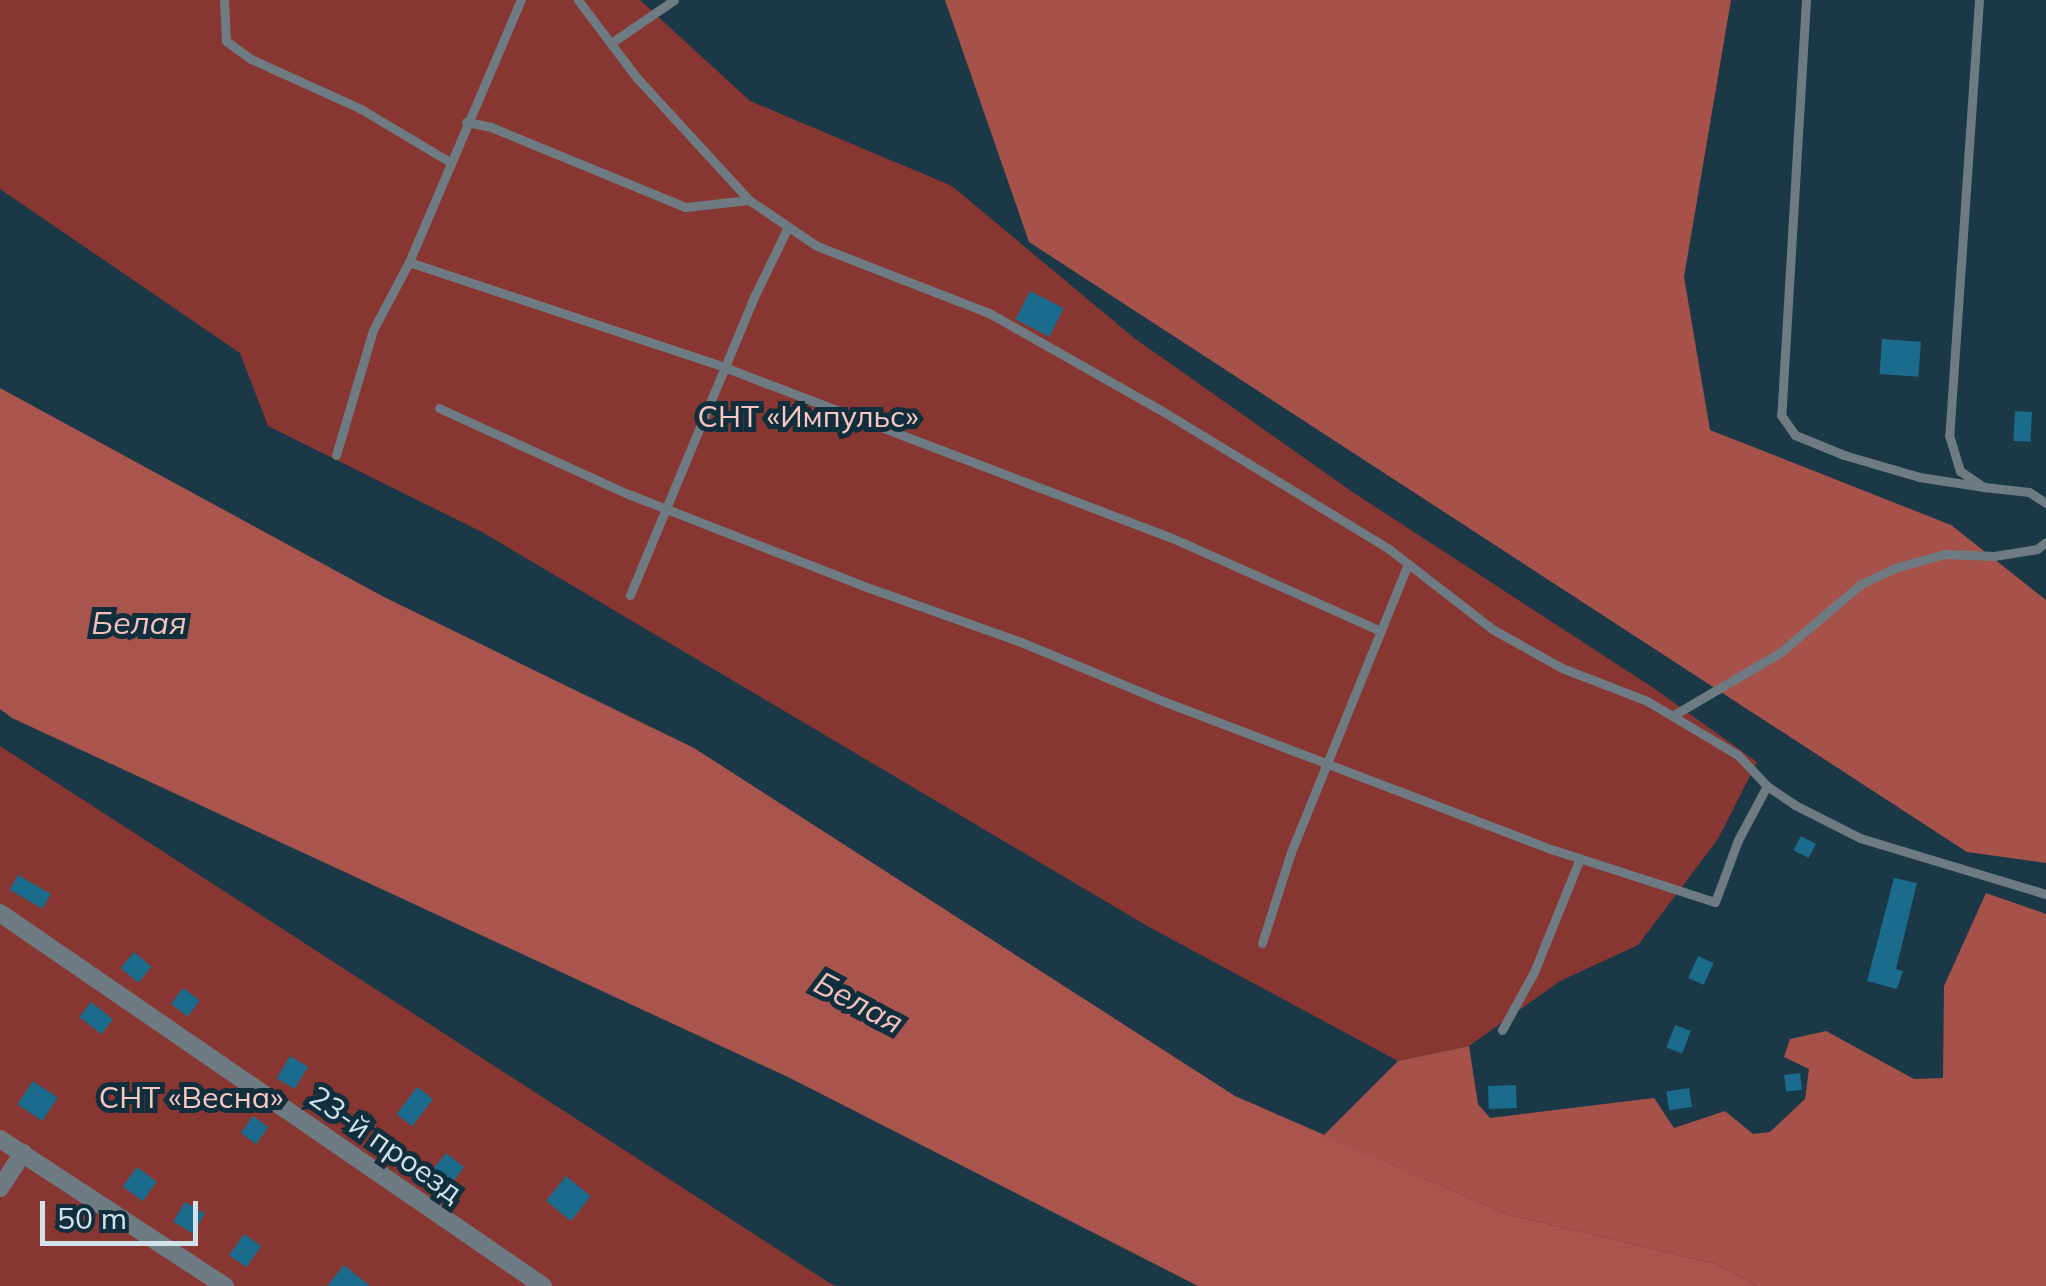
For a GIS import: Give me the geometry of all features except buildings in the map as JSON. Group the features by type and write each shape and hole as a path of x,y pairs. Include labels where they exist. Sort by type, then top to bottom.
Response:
{"street":[{"name":"23-й проезд","path":"0,912 543,1286"},
{"path":"0,1139 225,1286"},
{"path":"0,1188 23,1154"}],"lane":[{"path":"224,0 226,41 251,59 362,109 450,162"},
{"path":"336,455 373,330 410,262 466,122 521,0"},
{"path":"578,0 610,43 749,200 817,246 989,313 1159,409 1408,564 1492,629 1562,668 1647,701 1738,754 1767,786 1860,838 2046,894"},
{"path":"610,43 674,0"},
{"path":"1806,0 1781,415 1795,435 1844,454 1919,477 2029,492 2046,503"},
{"path":"1980,0 1949,435 1960,471 1984,487"},
{"path":"466,122 491,127 685,207 749,200"},
{"path":"630,595 724,367 788,227"},
{"path":"410,262 724,367 1172,538 1379,630"},
{"path":"438,408 667,508 1580,858 1715,902 1738,840 1767,786"},
{"path":"1672,716 1781,652 1861,584 1878,576 1944,554 1994,556 2037,549 2046,542"},
{"path":"1262,943 1291,852 1408,564"},
{"path":"1502,1030 1534,972 1580,858"}],"green space":[{"name":"СНТ «Импульс»","path":"0,0 640,0 750,101 952,186 1134,338 1354,493 1652,687 1757,762 1718,839 1638,945 1560,981 1469,1046 1398,1061 1149,927 482,532 268,426 240,353 0,189"},
{"name":"СНТ «Весна»","path":"0,746 828,1282 836,1286 0,1286"}],"shaded area":[{"path":"945,0 1731,0 1684,277 1710,430 1951,525 2046,600 2046,863 1967,852 1029,242"},
{"path":"1986,893 2046,914 2046,1286 1758,1286 1716,1264 1506,1214 1324,1135 1398,1061 1469,1046 1478,1104 1490,1118 1654,1098 1674,1128 1725,1111 1753,1134 1770,1132 1805,1099 1809,1069 1784,1057 1790,1039 1826,1031 1914,1079 1943,1078 1944,986"}],"water":[{"name":"Белая","path":"0,388 384,597 694,748 1235,1096 1506,1214 1716,1264 1758,1286 1198,1286 790,1078 12,718 0,709"}]}
